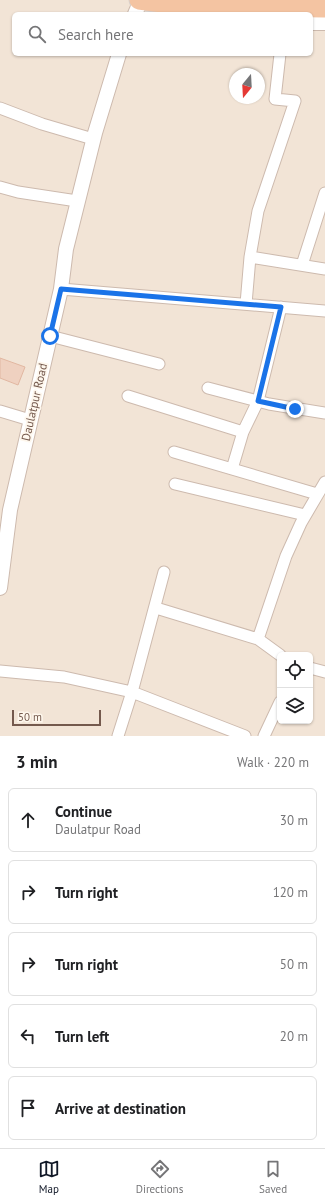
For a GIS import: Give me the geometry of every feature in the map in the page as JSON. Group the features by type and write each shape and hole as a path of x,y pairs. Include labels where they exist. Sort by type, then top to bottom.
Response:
{"highway":[{"path":"141,0 197,7 225,6 325,8"}],"street":[{"path":"136,12 141,0"},
{"path":"272,0 325,1"},
{"path":"313,23 325,23"},
{"name":"Daulatpur Road","path":"0,588 4,524 10,510 61,289 66,249 77,201 93,139 118,56"},
{"path":"246,304 250,257 258,211 296,101 275,99 280,56"},
{"path":"0,108 42,124 93,139"},
{"path":"0,187 18,192 77,201"},
{"path":"302,265 325,193"},
{"path":"250,257 325,269"},
{"path":"61,289 325,311"},
{"path":"232,469 243,432 258,401 281,307"},
{"path":"50,336 159,364"},
{"path":"208,388 295,409 325,413"},
{"path":"128,396 243,432"},
{"path":"0,411 30,420"},
{"path":"174,452 317,494"},
{"path":"258,638 286,556 305,515 325,482"},
{"path":"175,484 305,515"},
{"path":"118,736 156,608 164,572"},
{"path":"156,608 258,638 277,653"},
{"path":"313,669 325,672"},
{"path":"0,671 64,677 132,692 245,736"},
{"path":"264,736 277,708"}],"shaded area":[{"path":"0,0 325,0 325,736 0,736"}],"building":[{"path":"0,358 25,367 18,385 0,378"}],"route":[{"path":"50,336 61,289 281,307 258,401 295,409"}]}
